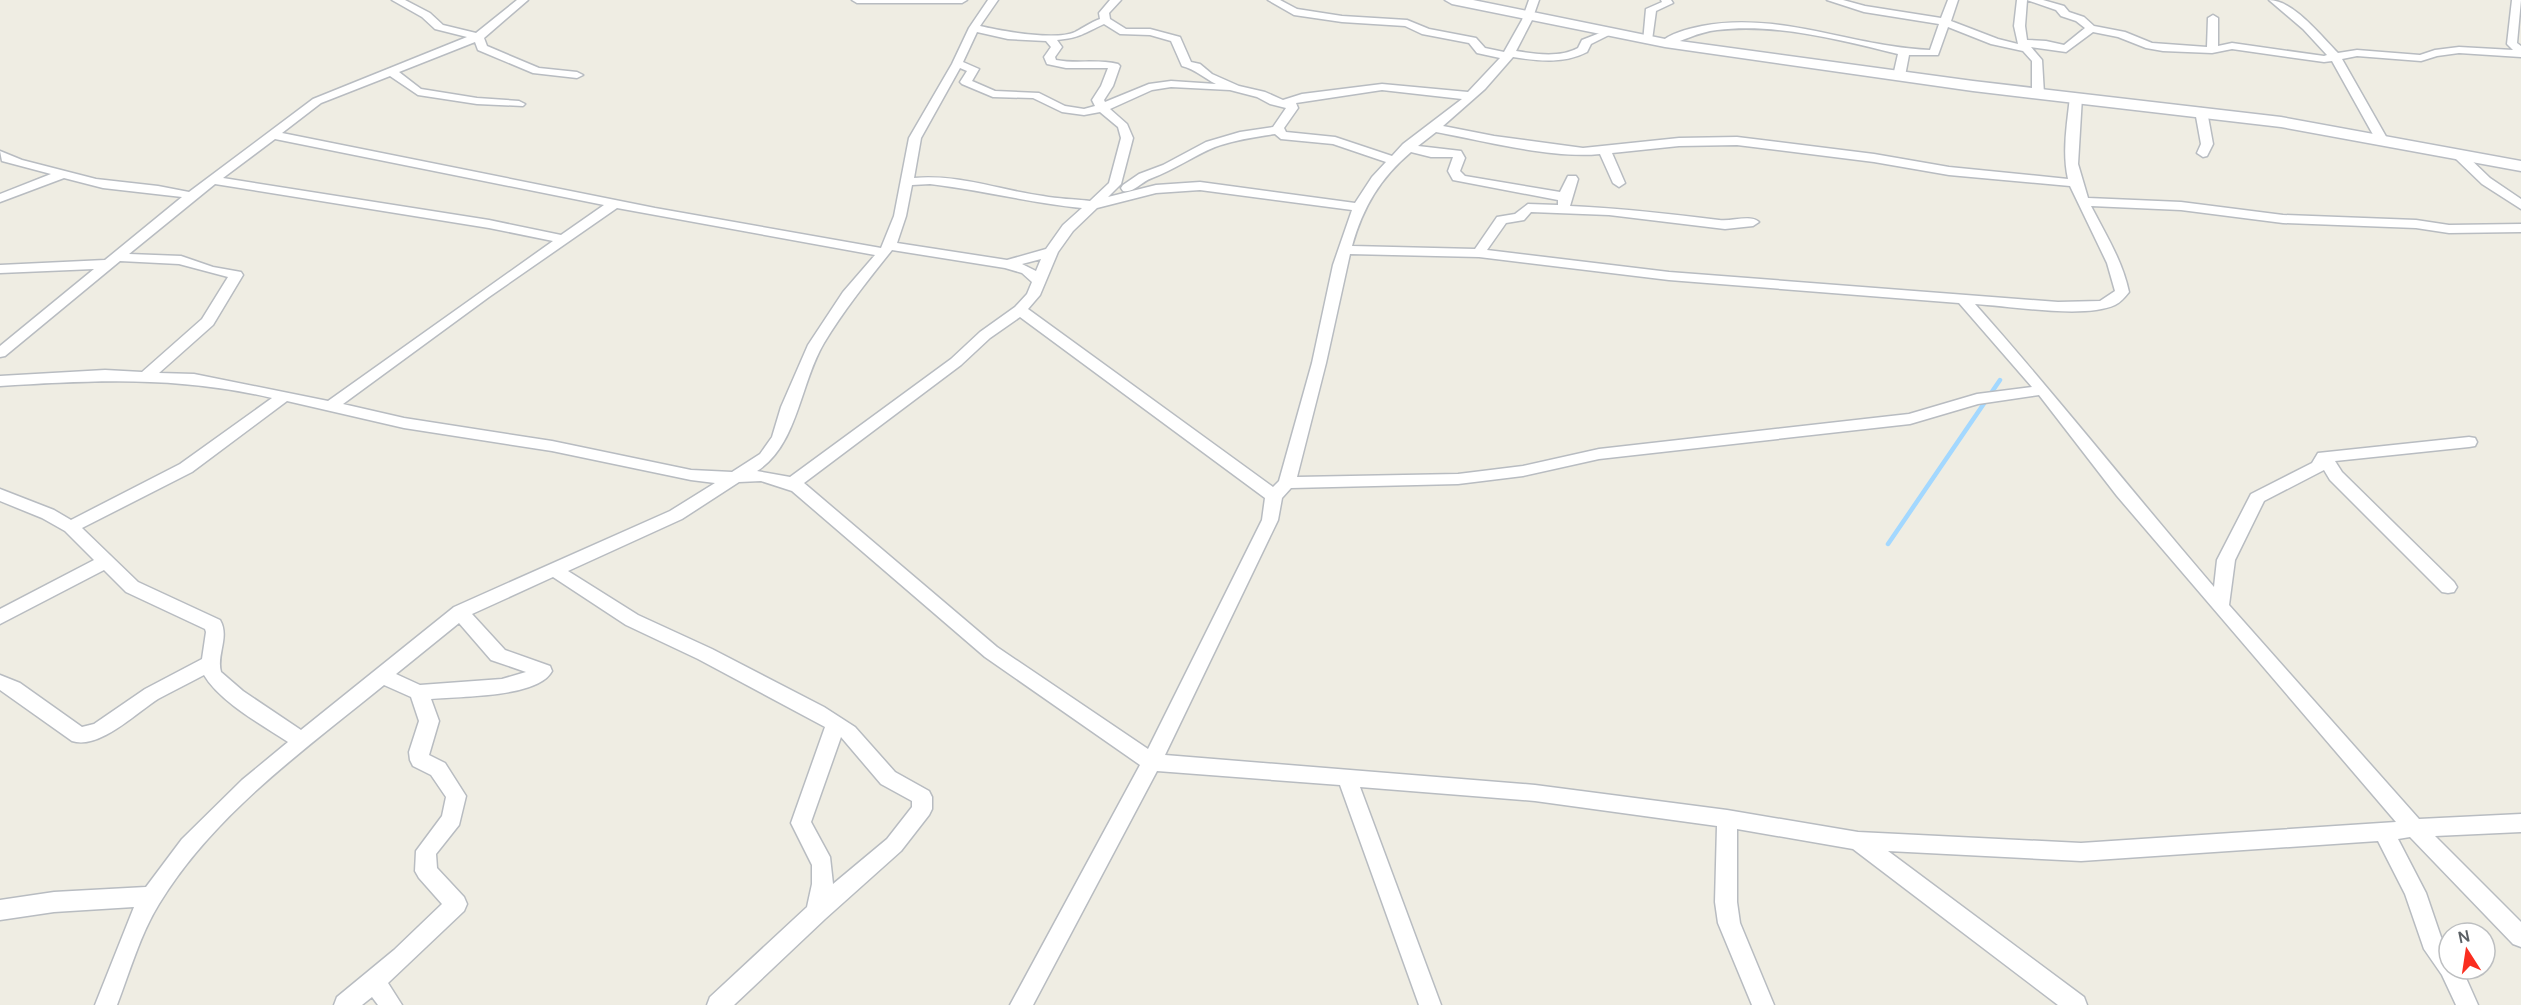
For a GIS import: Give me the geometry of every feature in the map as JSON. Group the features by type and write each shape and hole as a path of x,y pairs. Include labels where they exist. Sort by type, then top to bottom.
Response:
{"main road":[{"path":"1452,0 1532,8 1610,32 1665,43 1899,76 2201,111 2382,140 2521,166"}],"street":[{"path":"397,0 426,15 439,27 478,37"},
{"path":"0,353 53,307 191,196 328,95 478,37 523,0"},
{"path":"857,0 962,0"},
{"path":"106,1005 139,919 152,896 189,845 249,786 302,741 460,612 556,571 676,515 766,458 780,437 793,397 815,345 848,295 886,249 900,216 915,138 974,28 993,0"},
{"path":"1116,0 1104,13 1105,20 1124,32 1150,32 1176,39 1186,64 1196,66 1208,76 1236,89"},
{"path":"1273,0 1294,12 1407,23 1426,32 1472,40 1481,51 1528,57 1572,55 1583,50 1586,42 1610,32"},
{"path":"1647,40 1651,9 1664,6 1668,3 1666,0"},
{"path":"1832,0 1864,9 1945,22 1995,42 2024,45 2046,44 2066,49 2091,28"},
{"path":"1665,43 1679,33 1718,26 1796,29 1904,52 1935,53 1953,0"},
{"path":"2022,0 2019,37 2037,60 2038,93"},
{"path":"2032,0 2060,8 2065,14 2080,19 2091,28 2121,34 2156,47 2212,50 2232,46 2329,58 2357,53 2415,58 2459,50 2521,53"},
{"path":"2274,0 2307,27 2329,58 2342,70 2382,140"},
{"path":"2517,0 2512,44 2521,53"},
{"path":"1021,1005 1152,762 1270,520 1274,496 1287,483 1323,350 1345,250 1359,207 1371,187 1393,160 1407,147 1435,128 1495,73 1509,55 1532,8"},
{"path":"2212,50 2213,18"},
{"path":"974,28 1008,36 1049,38 1077,35 1084,29 1105,20"},
{"path":"478,37 483,48 537,71 577,75"},
{"path":"1049,38 1057,47 1049,57 1051,62 1060,65 1101,62 1114,66 1107,86 1098,100 1102,108 1124,126 1127,138 1127,189"},
{"path":"1899,76 1904,52"},
{"path":"957,63 973,69 966,82 993,94 1035,95 1062,109 1084,112 1102,108 1149,87 1171,84 1236,89 1262,94 1274,102 1382,87 1469,96"},
{"path":"392,72 418,92 444,97 519,104"},
{"path":"1345,250 1479,252 1669,276 2083,306 2111,303 2122,292 2115,261 2075,183 2071,146 2076,97"},
{"path":"792,484 956,362 985,335 1020,310 1034,295 1051,252 1068,228 1092,205 1127,189 1143,177 1167,168 1210,145 1240,136 1277,130 1293,106 1287,102"},
{"path":"2201,111 2207,144 2203,153"},
{"path":"1435,128 1457,134 1583,152 1679,142 1737,141 1874,158 1949,171 2075,183"},
{"path":"1277,130 1281,135 1335,141 1393,160"},
{"path":"275,135 466,172 614,205 886,249 1007,264 1027,270 1039,281"},
{"path":"1407,147 1431,153 1457,154 1458,159 1454,171 1457,177 1462,179 1564,203 1609,211 1725,225 1754,222"},
{"path":"1605,151 1618,183"},
{"path":"0,155 10,162 103,184 176,191 191,196"},
{"path":"2459,155 2486,181 2521,205"},
{"path":"0,198 62,174"},
{"path":"1564,203 1572,179"},
{"path":"214,180 479,222 564,239"},
{"path":"905,182 930,180 980,186 1042,200 1092,205 1127,189 1200,186 1359,207"},
{"path":"2083,201 2181,206 2283,219 2416,224 2484,230 2521,228"},
{"path":"1479,252 1502,220 1519,217 1528,208 1564,203"},
{"path":"331,406 614,205"},
{"path":"1007,264 1051,252"},
{"path":"0,269 113,260 181,260 210,270 236,274 208,322 147,376"},
{"path":"1963,298 2043,390 2122,492 2220,606 2414,828 2458,870 2521,937"},
{"path":"1020,310 1274,496"},
{"path":"0,381 105,375 194,379 404,423 552,446 691,475 735,478 761,476 792,484 832,514 900,576 991,652 1152,762 1535,793 1727,819 1858,841 2081,852 2384,832 2414,828 2521,823"},
{"path":"1287,483 1396,482 1523,471 1599,454 1910,419 1977,399 2043,390"},
{"path":"71,527 186,468 283,397"},
{"path":"2324,457 2469,442"},
{"path":"2220,606 2226,560 2257,498 2318,467 2324,457"},
{"path":"2324,457 2336,476 2448,587"},
{"path":"0,495 48,514 71,527 132,587 214,625 217,636 210,670 213,676 231,692 302,741"},
{"path":"0,617 107,561"},
{"path":"556,571 632,620 705,654 836,724 848,732 888,778 922,797 922,808 894,845 817,912 718,1005"},
{"path":"381,676 419,692 502,686 533,678 543,671 498,655 460,612"},
{"path":"0,682 13,688 79,735 99,730 152,694 211,663"},
{"path":"345,1005 402,957 456,904 426,871 426,851 452,819 456,796 438,769 420,760 419,752 429,721 419,692"},
{"path":"817,912 825,881 822,859 801,823 836,724"},
{"path":"1347,778 1430,1005"},
{"path":"1727,819 1726,902 1729,923 1763,1005"},
{"path":"2384,832 2415,893 2432,942 2437,949"},
{"path":"1858,841 2076,1005"},
{"path":"0,910 54,902 152,896"},
{"path":"373,980 391,1005"},
{"path":"2456,981 2468,1005"}],"waterway":[{"path":"1888,544 2000,380"}]}
